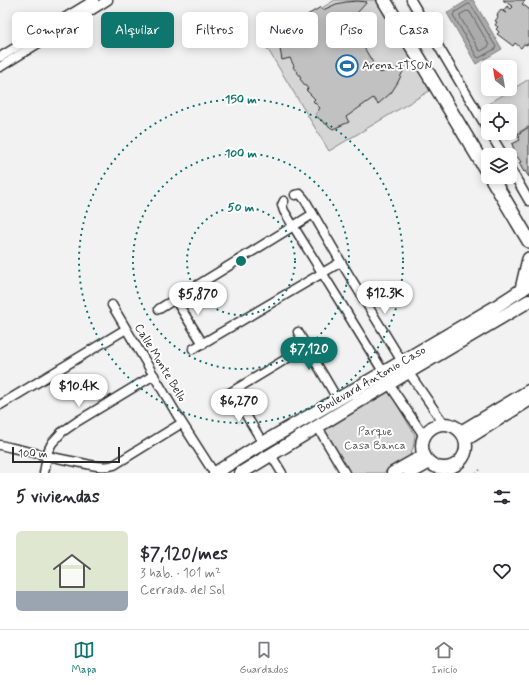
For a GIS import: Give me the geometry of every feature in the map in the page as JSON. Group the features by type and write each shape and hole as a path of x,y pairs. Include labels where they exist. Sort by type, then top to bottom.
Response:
{"main road":[{"path":"384,0 481,161"},
{"path":"495,184 529,241"},
{"path":"526,287 529,259"},
{"name":"Boulevard Antonio Caso","path":"241,473 317,426 387,378 451,340 492,309 526,287"},
{"name":"Boulevard Antonio Caso","path":"451,340 499,319 529,301"},
{"path":"492,309 499,319"},
{"name":"Boulevard Antonio Caso","path":"214,473 338,400 387,378"},
{"path":"463,436 529,391"},
{"path":"463,436 529,400"},
{"path":"444,424 456,428 463,436 466,449 464,457 458,463 451,468 443,469 435,467 426,459 421,446 424,436 432,427 444,424"},
{"path":"393,473 426,459"},
{"path":"410,473 426,459"}],"street":[{"path":"0,57 94,0"},
{"path":"0,67 108,0"},
{"path":"411,0 481,118"},
{"path":"517,180 529,200"},
{"path":"295,195 298,193 302,195 341,262 406,367 444,424"},
{"path":"284,201 282,207 424,436"},
{"path":"159,309 313,214"},
{"path":"193,349 341,262"},
{"path":"175,300 203,344"},
{"name":"Calle Monte Bello","path":"112,305 182,423 214,473"},
{"path":"0,405 126,329"},
{"path":"298,332 338,400"},
{"path":"218,400 306,347"},
{"path":"44,473 48,451 52,443 69,426 154,375"},
{"path":"232,392 263,443"},
{"path":"0,445 98,466 110,466 182,423"},
{"path":"317,426 345,473"},
{"path":"271,455 282,473"}],"path":[{"path":"476,473 481,470"}],"green space":[{"name":"Arena ITSON","path":"335,0 376,0 385,15 385,48 405,48 431,90 329,151 267,48 318,48 318,12 315,12"},
{"path":"529,79 529,126 517,133 517,104 488,104 501,96 517,96 517,86"},
{"name":"Parque Casa Banca","path":"389,391 415,435 413,448 409,457 383,473 348,473 342,459 323,431"}],"water":[{"path":"468,0 473,0 502,49 476,64 447,13"}],"building":[{"path":"503,0 523,0 525,1 522,4 529,9 529,42 527,45 524,44 521,48 515,43 513,46 497,34 499,32 496,29 498,27 495,25 497,22 495,21 498,17 497,15 501,10 506,13 503,11 507,6 511,9 513,7"},
{"path":"346,2 367,2 358,12 326,12 326,48 364,48 379,73 405,67 391,93 378,104 373,98 346,117 349,122 333,129 315,115 320,108 313,101 315,99 306,90 308,89 293,67 294,66 290,58 282,60 280,48 318,48 318,12 312,12 321,7 323,10 336,4"},
{"path":"529,127 529,177 519,163 521,162 517,156 517,148 513,148 512,144 520,140 518,134"}],"place":[{"name":"Arena ITSON","path":"347,66"}]}
